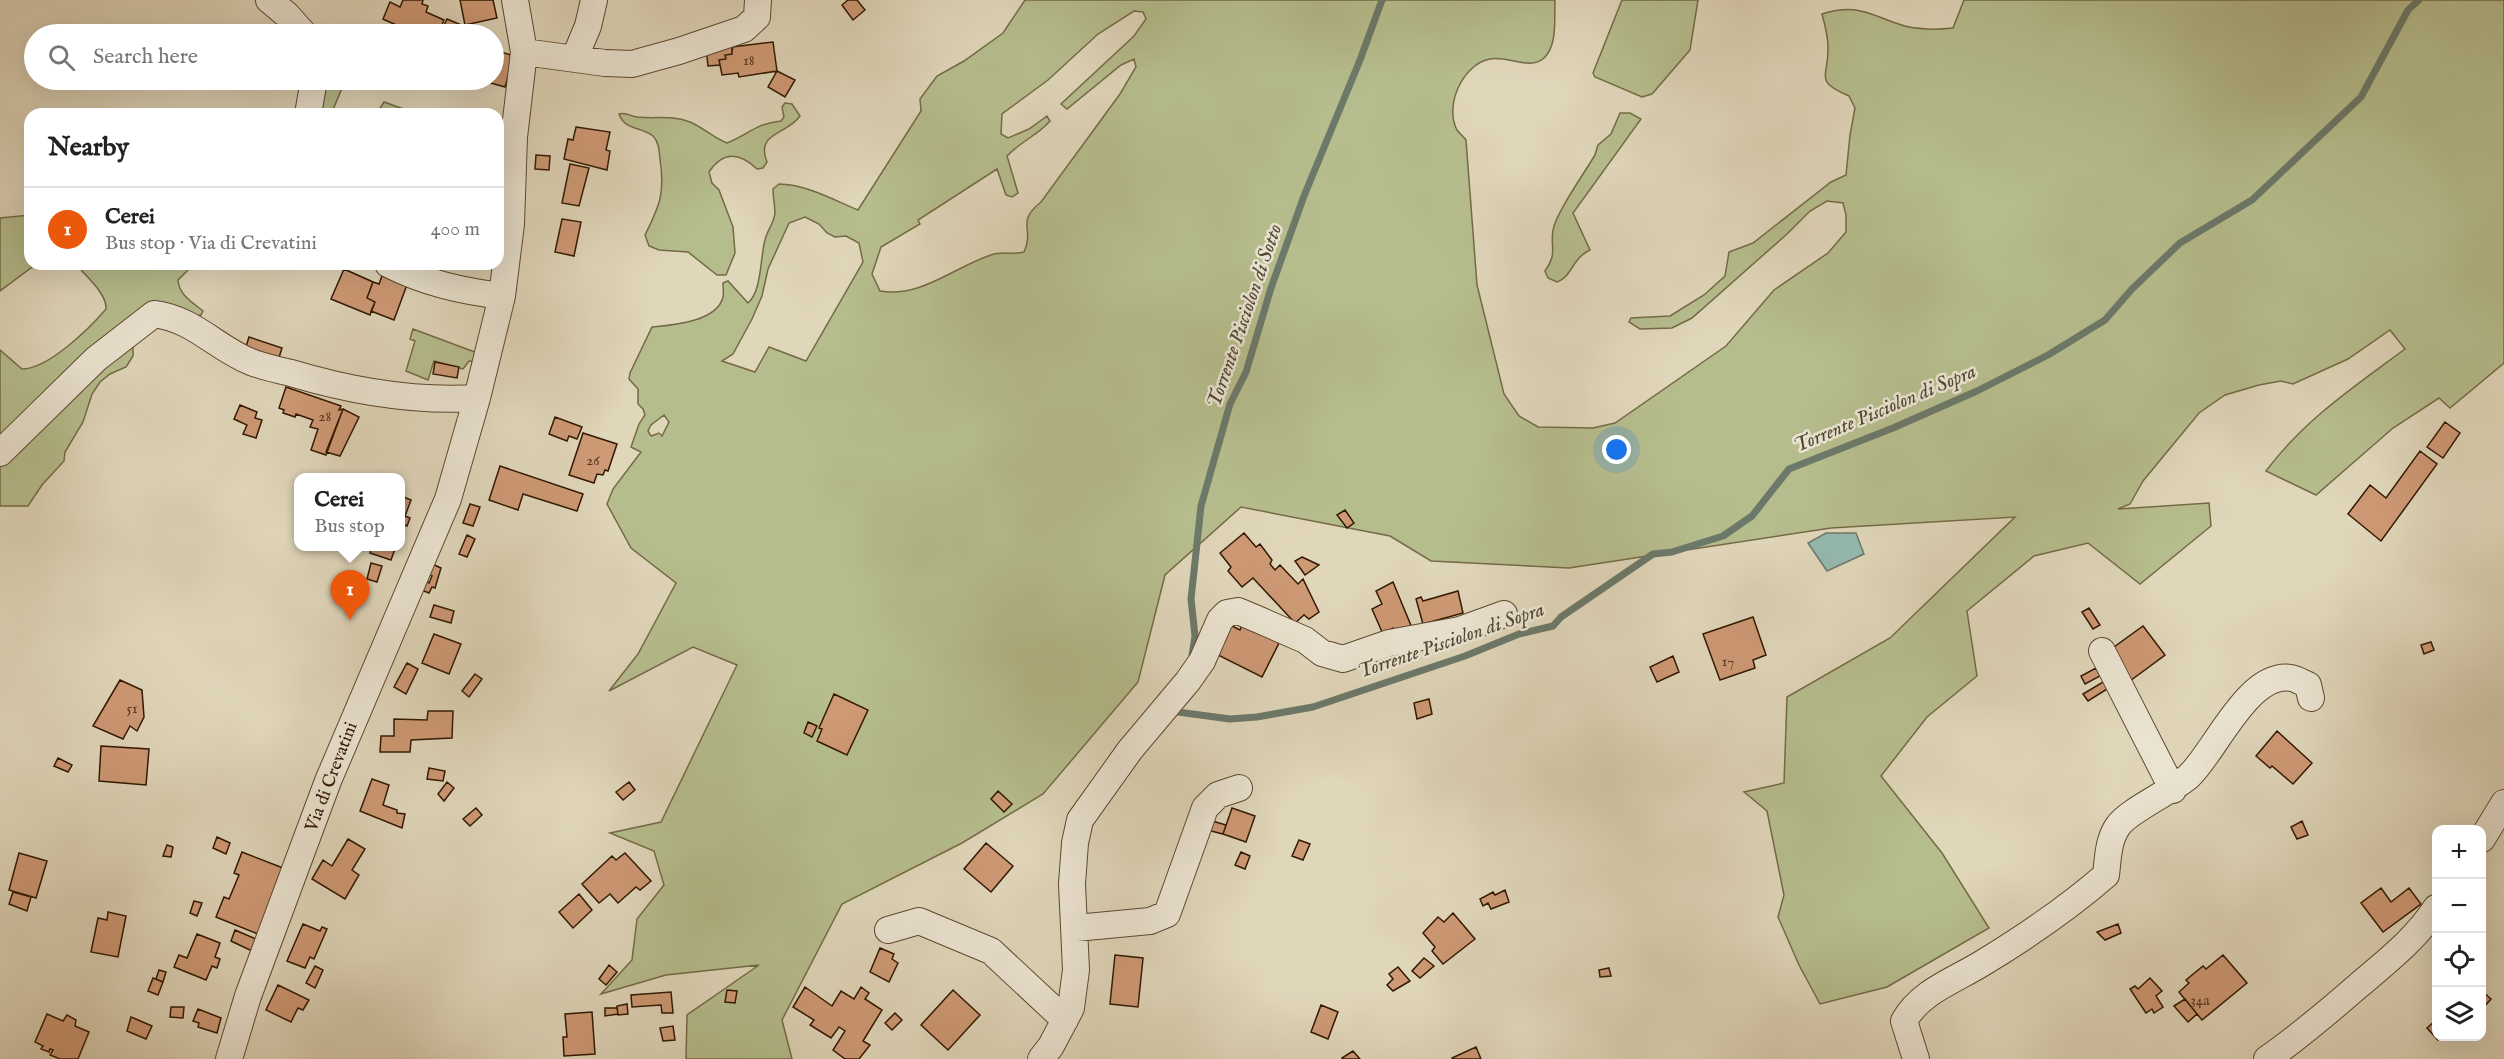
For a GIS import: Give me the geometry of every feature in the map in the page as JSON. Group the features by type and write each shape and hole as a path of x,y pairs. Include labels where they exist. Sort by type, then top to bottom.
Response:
{"street":[{"path":"269,0 295,24"},
{"name":"Via di Crevatini","path":"229,1059 248,996 328,782 448,499 477,398 502,296 511,224 514,137 524,52 515,0"},
{"path":"574,57 588,26 594,0"},
{"path":"524,52 605,63 632,64 744,29 757,16 758,0"},
{"path":"310,108 313,90"},
{"path":"402,270 458,290 502,296"},
{"path":"0,453 96,360 154,314 173,316 250,362 303,377 403,397 446,400 477,398"},
{"path":"1056,1012 1071,1008 1076,970 1076,928 1072,884 1075,843 1080,820 1180,675 1202,661 1220,620 1227,613 1238,611 1305,640 1322,653 1343,659 1389,643 1460,630 1504,614"},
{"path":"2102,651 2173,790"},
{"path":"1916,1059 1904,1021 1912,1007 1931,992 1982,964 2088,891 2106,875 2113,833 2120,823 2173,790 2192,774 2240,708 2259,688 2277,678 2292,678 2308,685 2311,699"},
{"path":"1076,928 1150,921 1167,914 1205,808 1218,795 1239,788"},
{"path":"2486,831 2504,803"},
{"path":"2267,1059 2296,1039 2403,949 2424,927 2432,914"},
{"path":"888,930 919,921 991,951 1056,1012"},
{"path":"1041,1059 1051,1046 1056,1012"}],"green space":[{"path":"1025,0 1555,0 1553,38 1544,58 1532,63 1497,58 1480,62 1464,77 1458,87 1453,109 1457,130 1466,140 1477,285 1504,394 1519,416 1538,427 1593,428 1615,423 1726,346 1774,290 1828,253 1846,232 1843,203 1827,201 1810,211 1692,318 1672,328 1640,329 1629,322 1631,318 1670,316 1704,295 1725,276 1729,252 1753,243 1831,182 1846,175 1855,108 1849,96 1831,86 1825,77 1828,43 1822,14 1857,10 1905,26 1935,29 1953,28 1964,0 2504,0 2504,363 2450,408 2439,398 2393,428 2316,495 2266,471 2313,420 2405,349 2390,330 2348,359 2293,384 2281,381 2225,395 2199,413 2143,481 2130,504 2118,509 2209,503 2211,526 2140,584 2088,543 2034,556 1967,611 1977,676 1927,717 1881,776 1942,853 1989,928 1887,987 1820,1004 1799,965 1778,917 1784,895 1767,811 1744,792 1784,783 1787,697 1890,638 2015,517 1831,528 1569,568 1431,561 1390,536 1241,507 1165,575 1138,682 1043,794 962,843 842,904 782,1020 792,1059 686,1059 687,1015 759,965 666,975 601,994 632,960 637,919 664,885 654,851 610,833 661,822 737,665 693,647 609,691 638,654 676,583 631,548 607,504 613,489 641,452 631,447 639,424 645,415 638,404 638,389 629,379 630,373 652,327 693,321 712,312 723,297 723,283 728,281 748,303 753,298 758,283 765,240 774,217 773,189 779,184 799,187 858,210 921,111 920,99 937,76 964,61 1003,33","holes":["1134,11 1143,12 1146,19 1134,36 1061,104 1067,109 1121,65 1134,59 1136,67 1120,94 1029,215 1028,237 1024,252 991,255 923,286 909,290 880,291 872,274 881,247 920,224 918,220 997,169 1006,195 1012,197 1018,193 1007,156 1050,121 1047,116 1029,129 1008,138 1001,134 1002,114 1048,80 1098,34","805,217 819,224 827,233 835,237 846,236 859,243 863,262 806,361 769,347 755,372 722,361 733,354 752,319 762,296 768,269 789,223","664,415 669,422 662,436 659,433 651,436 648,431 651,425"]},
{"path":"1622,0 1698,0 1690,50 1652,94 1642,97 1595,77 1593,73"},
{"path":"322,90 341,90 334,108 320,108"},
{"path":"384,102 401,108 380,108"},
{"path":"785,103 792,104 800,116 769,139 764,152 767,162 763,168 757,169 744,159 732,156 720,160 709,172 712,183 719,190 733,227 735,253 726,275 717,275 688,252 659,250 649,246 645,235 658,207 662,181 658,147 653,136 629,126 619,114 684,120 727,143 758,127 781,121 784,117 782,107"},
{"path":"1620,113 1630,113 1641,119 1573,213 1590,250 1579,258 1566,276 1557,282 1548,278 1545,271 1552,255 1555,223 1595,155 1598,145 1611,134"},
{"path":"24,216 24,270 28,270 0,291 0,218"},
{"path":"81,270 188,270 178,280 179,285 187,298 203,311 201,315 192,317 178,309 0,450 0,350 22,369 32,367 56,355 106,309 99,291"},
{"path":"413,329 480,354 477,362 469,361 463,369 434,361 428,380 406,371 415,341 410,339"},
{"path":"133,342 133,356 126,367 110,374 100,382 92,394 83,422 65,452 64,461 42,485 28,506 0,506 0,467 20,450 94,374"}],"water":[{"path":"1826,533 1856,533 1864,554 1827,571 1808,543"}],"building":[{"path":"403,0 423,0 422,4 428,6 426,12 444,20 442,24 394,24 383,19 390,2 400,7"},
{"path":"460,0 493,0 497,18 465,24"},
{"path":"848,0 857,0 865,10 853,20 842,5"},
{"path":"447,19 459,24 445,24"},
{"path":"733,40 732,54 725,55 726,59 719,60 720,65 708,66 706,48"},
{"path":"773,42 777,71 739,77 738,73 722,75 719,60 726,59 725,55 732,54 732,47"},
{"path":"504,53 514,56 504,87"},
{"path":"777,71 795,80 785,97 768,87"},
{"path":"576,127 610,132 606,150 610,151 607,170 564,159 568,139 573,140"},
{"path":"536,155 550,156 549,170 535,169"},
{"path":"570,164 589,168 579,206 562,203"},
{"path":"562,219 581,222 574,256 555,252"},
{"path":"344,270 373,282 367,298 375,302 370,315 331,299"},
{"path":"383,273 408,282 394,320 371,311 375,302 367,298 373,282 379,284"},
{"path":"249,337 282,348 277,364 244,353"},
{"path":"435,362 459,367 457,378 433,374"},
{"path":"286,387 341,406 339,410 343,409 326,455 311,450 318,429 310,427 313,420 296,414 295,417 283,413 284,410 279,408"},
{"path":"240,405 257,412 255,418 262,420 256,438 243,434 247,425 234,419"},
{"path":"343,409 359,417 340,456 326,452"},
{"path":"555,417 582,427 577,439 569,436 567,441 549,434"},
{"path":"2445,422 2460,433 2443,458 2427,447"},
{"path":"583,433 617,444 608,471 605,470 603,475 597,474 594,483 569,475"},
{"path":"2420,451 2437,464 2381,541 2348,514 2370,485 2386,498"},
{"path":"500,466 583,494 577,511 523,494 518,510 489,500"},
{"path":"405,498 411,500 405,516"},
{"path":"470,504 480,507 473,526 463,523"},
{"path":"1345,510 1354,523 1347,528 1337,515"},
{"path":"405,516 410,518 407,526 405,525"},
{"path":"1244,533 1256,547 1260,544 1272,560 1270,564 1275,570 1280,565 1298,584 1303,579 1319,612 1309,619 1304,615 1295,623 1253,578 1242,587 1228,571 1231,567 1220,553"},
{"path":"467,535 475,539 467,557 459,554"},
{"path":"371,551 394,551 391,560 370,553"},
{"path":"1302,557 1319,565 1305,575 1295,561"},
{"path":"371,563 382,566 377,582 367,579"},
{"path":"432,564 441,568 435,588 432,587 429,593 419,589 423,580 429,583 432,576 427,574"},
{"path":"350,575 365,580 362,588 347,583"},
{"path":"1393,582 1412,628 1396,636 1393,628 1383,634 1372,609 1382,604 1376,591"},
{"path":"1458,591 1463,613 1423,624 1416,599 1421,597 1423,601"},
{"path":"434,605 454,611 451,623 430,617"},
{"path":"2089,608 2100,625 2093,629 2082,612"},
{"path":"1753,617 1766,655 1753,660 1755,668 1720,680 1703,634"},
{"path":"1230,625 1240,630 1242,625 1279,643 1262,677 1216,654"},
{"path":"2143,626 2165,655 2130,681 2110,650"},
{"path":"434,634 461,644 449,674 422,663"},
{"path":"2431,642 2434,650 2424,654 2421,645"},
{"path":"1673,656 1679,672 1657,682 1650,667"},
{"path":"407,663 418,669 406,694 394,687"},
{"path":"2096,668 2100,676 2085,684 2081,676"},
{"path":"475,674 482,679 469,697 462,691"},
{"path":"2108,679 2112,686 2088,701 2083,694"},
{"path":"120,680 142,690 144,717 137,731 130,726 123,739 93,726"},
{"path":"834,694 868,710 847,755 817,741 822,729 819,728"},
{"path":"1429,699 1432,714 1417,719 1414,703"},
{"path":"428,711 453,711 452,738 411,740 410,752 380,752 381,736 394,736 394,719 427,720"},
{"path":"808,722 817,726 812,737 804,733"},
{"path":"2277,731 2312,763 2293,784 2256,756"},
{"path":"101,746 149,749 146,785 99,781"},
{"path":"58,758 72,765 68,772 54,766"},
{"path":"429,768 445,771 443,781 427,779"},
{"path":"372,779 389,785 383,805 397,810 397,813 405,814 402,828 360,811"},
{"path":"447,782 454,788 444,801 438,794"},
{"path":"629,782 635,790 623,800 616,792"},
{"path":"998,791 1012,804 1004,812 991,799"},
{"path":"476,808 482,815 470,826 463,819"},
{"path":"1232,808 1255,816 1246,842 1223,834"},
{"path":"1209,820 1226,825 1223,834 1207,830"},
{"path":"2302,821 2308,835 2297,839 2291,827"},
{"path":"217,837 230,843 226,854 213,848"},
{"path":"348,839 365,849 352,870 359,875 345,899 312,879 323,860 332,866"},
{"path":"1299,840 1310,844 1303,860 1292,856"},
{"path":"986,843 1013,866 991,892 964,869"},
{"path":"167,845 173,847 171,857 163,856"},
{"path":"242,852 283,868 258,934 216,917 224,897 229,899 239,875 234,873"},
{"path":"1241,852 1250,856 1245,869 1235,865"},
{"path":"19,853 47,861 36,898 9,890"},
{"path":"625,853 651,881 640,890 636,887 618,903 610,894 599,903 582,884 612,856 616,860"},
{"path":"2381,888 2391,902 2409,888 2421,904 2383,932 2361,903"},
{"path":"1505,890 1509,902 1491,909 1488,903 1483,906 1480,899 1493,892 1495,895"},
{"path":"13,892 31,897 27,911 9,904"},
{"path":"579,894 592,910 573,928 559,912"},
{"path":"194,901 202,903 197,916 190,913"},
{"path":"108,912 126,916 118,957 91,952 98,918 107,920"},
{"path":"1453,913 1475,939 1443,964 1432,951 1435,947 1423,933 1438,917 1444,922"},
{"path":"303,924 320,931 322,927 327,929 314,959 310,957 305,968 287,961"},
{"path":"2118,924 2121,933 2105,940 2097,932"},
{"path":"235,930 256,939 252,951 231,941"},
{"path":"197,934 220,943 215,957 220,959 217,968 212,966 206,980 174,967 179,955 187,958"},
{"path":"880,948 894,954 892,959 898,963 889,982 870,972"},
{"path":"1115,955 1143,958 1138,1007 1110,1004"},
{"path":"2223,955 2247,983 2202,1020 2179,992 2189,983 2186,980 2203,966 2206,969"},
{"path":"1424,958 1434,966 1420,978 1412,971"},
{"path":"609,965 617,972 606,985 599,979"},
{"path":"315,966 323,970 315,988 306,983"},
{"path":"1398,967 1410,981 1393,991 1387,985 1393,979 1389,974"},
{"path":"1609,968 1611,976 1600,977 1599,970"},
{"path":"159,970 166,972 163,982 156,979"},
{"path":"153,978 163,982 158,995 148,991"},
{"path":"2150,978 2162,991 2156,996 2163,1007 2154,1013 2152,1009 2146,1013 2130,989 2135,986 2138,989"},
{"path":"278,985 309,1000 303,1010 298,1008 291,1022 266,1010"},
{"path":"805,987 832,1006 841,991 854,999 861,987 869,993 865,999 882,1010 863,1041 870,1045 859,1059 845,1059 833,1050 845,1031 839,1027 831,1038 810,1025 814,1020 793,1007"},
{"path":"727,990 737,991 735,1003 725,1002"},
{"path":"953,990 980,1015 948,1050 921,1025"},
{"path":"671,992 673,1013 662,1013 661,1005 632,1007 631,995"},
{"path":"2486,995 2491,999 2486,1005"},
{"path":"2185,999 2197,1014 2188,1022 2174,1006"},
{"path":"627,1004 628,1014 618,1015 617,1006"},
{"path":"1321,1005 1338,1012 1328,1039 1311,1032"},
{"path":"171,1007 184,1007 183,1018 170,1017"},
{"path":"605,1008 617,1008 618,1014 605,1016"},
{"path":"198,1009 221,1018 217,1033 198,1027 199,1023 193,1021"},
{"path":"592,1012 595,1054 564,1056 563,1037 567,1037 565,1014"},
{"path":"895,1013 902,1020 892,1030 885,1023"},
{"path":"47,1014 63,1021 67,1015 76,1020 75,1026 89,1032 78,1059 60,1059 50,1055 53,1050 50,1049 49,1052 41,1049 43,1046 35,1042"},
{"path":"131,1017 152,1026 146,1039 127,1031"},
{"path":"2432,1024 2432,1033 2427,1028"},
{"path":"673,1026 675,1040 663,1041 660,1028"},
{"path":"1476,1047 1481,1059 1452,1058"},
{"path":"1353,1051 1360,1059 1342,1059 1342,1058"}],"waterway":[{"name":"Torrente Pisciolon di Sotto","path":"1192,655 1195,636 1191,599 1201,506 1230,404 1246,372 1271,288 1304,196 1382,0"},
{"name":"Torrente Pisciolon di Sopra","path":"1170,711 1230,719 1257,717 1313,707 1465,656 1519,634 1553,626 1561,617 1653,554 1672,552 1723,536 1752,516 1789,469 1893,428 1977,391 2048,355 2105,320 2132,289 2180,243 2252,200 2361,97 2408,10 2419,0"}],"place":[{"name":"Cerei","path":"350,620"}]}
